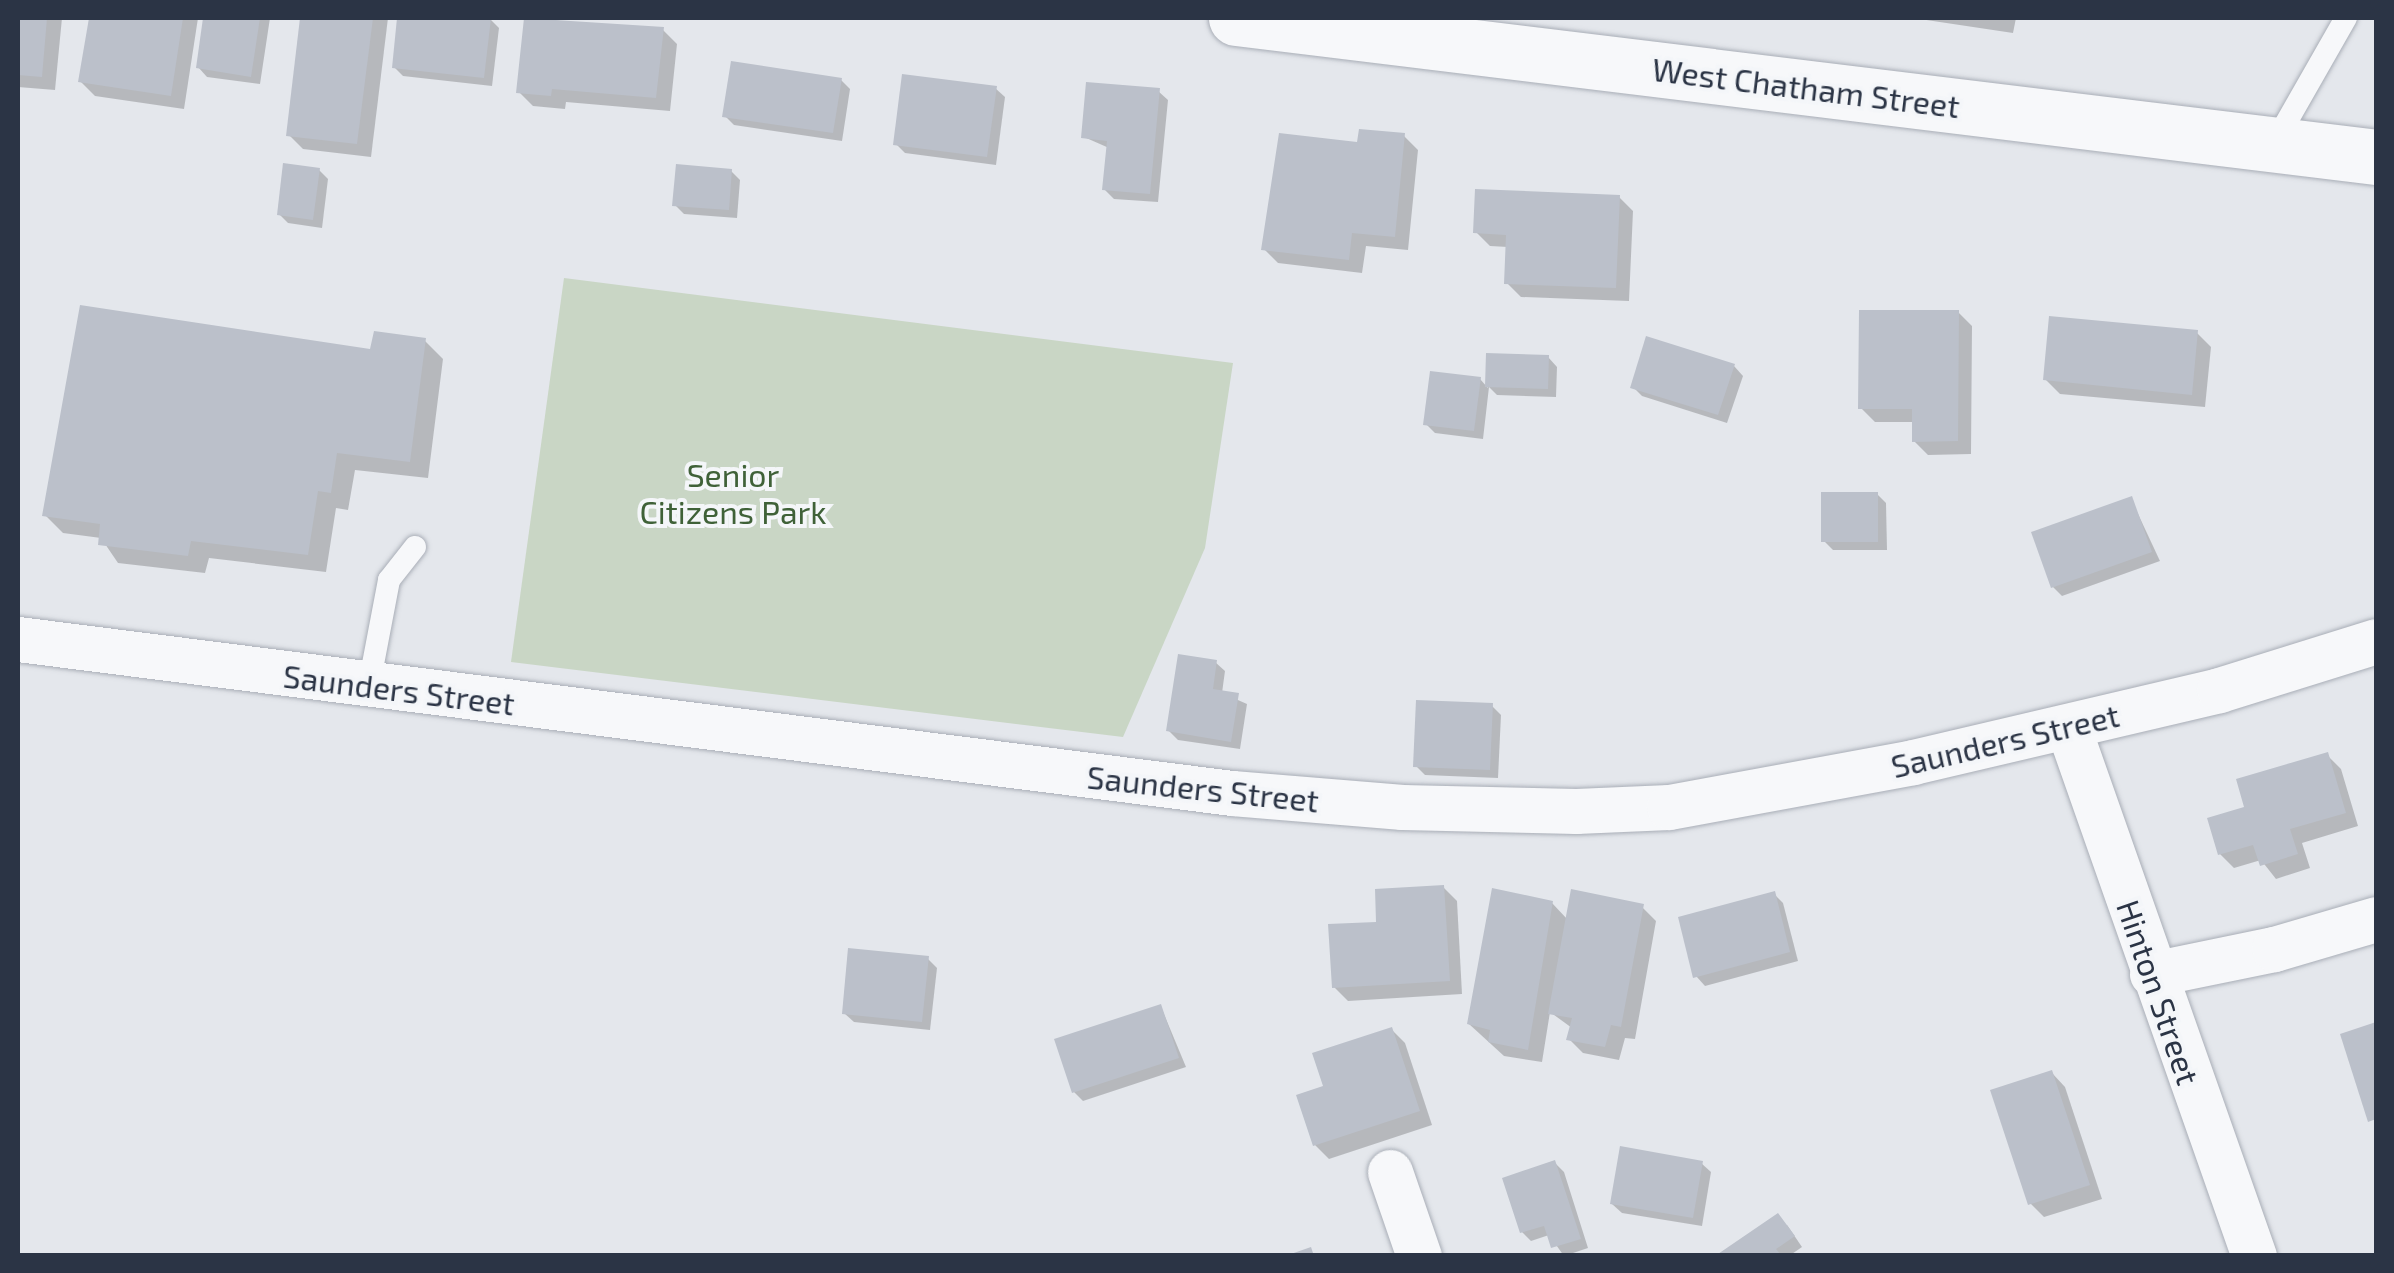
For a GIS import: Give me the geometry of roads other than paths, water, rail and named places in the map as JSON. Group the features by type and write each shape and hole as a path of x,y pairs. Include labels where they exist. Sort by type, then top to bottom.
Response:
{"street":[{"name":"West Chatham Street","path":"1236,18 1319,22 2376,157"},
{"name":"Saunders Street","path":"18,639 1080,776 1422,808 1669,806 2068,727 2312,665 2376,640"},
{"name":"Hinton Street","path":"2068,727 2254,1256"},
{"path":"2152,974 2274,950 2376,919"},
{"path":"1390,1172 1419,1256"}],"lane":[{"path":"2274,144 2346,18"},
{"path":"369,685 389,580 415,546"}],"park label":[{"name":"Senior Citizens Park","path":"733,494"}]}
